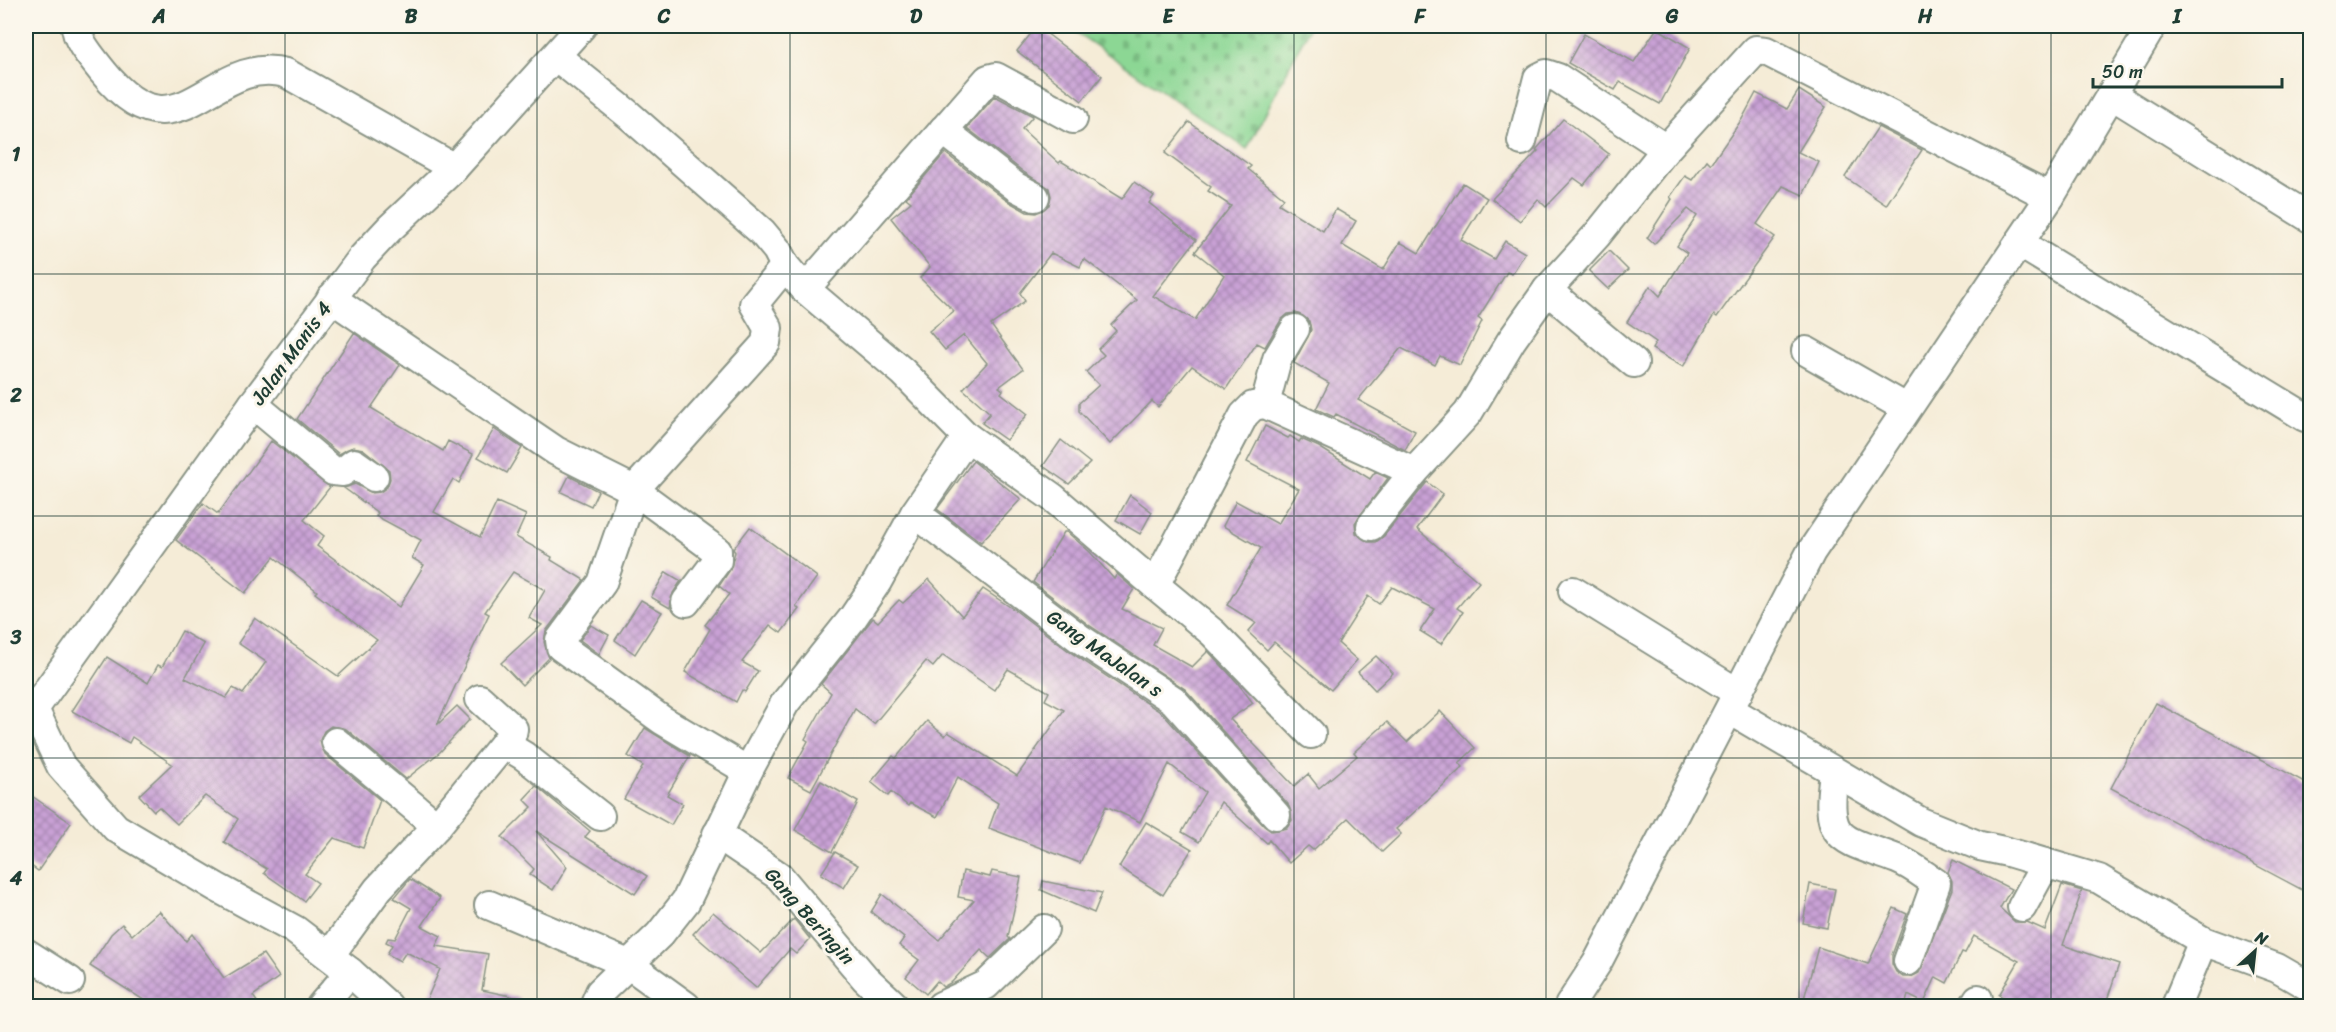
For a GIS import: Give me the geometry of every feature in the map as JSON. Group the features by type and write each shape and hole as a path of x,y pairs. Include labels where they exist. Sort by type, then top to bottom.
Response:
{"street":[{"path":"76,26 91,56 117,88 133,103 153,111 172,109 253,71 270,69 286,73 454,168"},
{"name":"Jalan Manis 4","path":"30,707 269,417 331,298 389,228 454,168 557,57 582,26"},
{"path":"1569,1006 1597,963 1812,552 1906,408 2050,198 2152,26"},
{"path":"1371,526 1414,472 1468,414 1511,342 1546,290 1597,235 1666,149 1756,50 1766,51 2050,198"},
{"path":"557,57 629,116 762,232 777,250 784,266 805,289 903,372 967,437 1052,497 1213,633 1311,734"},
{"path":"1522,141 1538,78 1546,74 1558,78 1666,149"},
{"path":"805,289 991,78 1073,119"},
{"path":"2112,95 2310,218"},
{"path":"943,130 1016,187 1035,197"},
{"path":"2019,243 2305,417"},
{"path":"748,771 663,720 560,644 561,637 602,583 634,490 766,343 768,328 754,304 784,266"},
{"path":"1546,290 1634,363"},
{"path":"331,298 556,451 634,490 717,551 717,561 686,602"},
{"path":"1265,404 1277,358 1295,329"},
{"path":"1806,351 1906,408"},
{"path":"1155,585 1245,415 1253,406 1265,404 1414,472"},
{"path":"269,417 333,471 343,472 354,463 374,477"},
{"path":"594,1006 600,992 660,934 686,901 748,771 786,704 852,619 915,513 967,437"},
{"name":"Gang MaJalan s","path":"915,513 1079,638 1173,700 1276,815"},
{"path":"1573,591 1834,773 1915,818 1951,836 1980,846 2099,879 2203,941 2277,968 2310,987"},
{"path":"321,1006 378,889 437,826 504,744 513,729 480,699"},
{"path":"30,707 61,766 116,828 295,930 340,964 388,1006"},
{"path":"336,742 437,826"},
{"path":"504,744 524,756 600,816"},
{"path":"1834,773 1831,817 1841,835 1850,843 1898,859 1936,883 1908,961"},
{"path":"1898,859 1915,818"},
{"name":"Gang Beringin","path":"717,834 779,876 865,978 895,1006"},
{"path":"2022,907 2046,863"},
{"path":"489,905 628,964 686,1006"},
{"path":"941,1006 986,985 1044,929"},
{"path":"2176,1006 2203,941"},
{"path":"26,952 70,981"}],"green space":[{"path":"1067,26 1310,26 1247,149"}],"building":[{"path":"1037,26 1102,76 1082,101 1017,51"},
{"path":"1657,28 1690,48 1660,104 1620,82 1615,90 1568,63 1584,34 1634,62"},
{"path":"1799,90 1826,107 1798,152 1819,162 1803,195 1783,186 1757,224 1775,237 1717,317 1714,315 1683,367 1652,349 1656,342 1627,322 1650,286 1660,296 1687,253 1677,246 1697,216 1688,209 1654,244 1647,238 1672,199 1670,197 1685,176 1692,180 1707,160 1711,164 1742,119 1756,93 1787,109"},
{"path":"995,96 1033,116 1022,129 1059,163 1061,161 1122,199 1134,182 1154,196 1149,203 1196,240 1153,296 1195,320 1224,275 1195,252 1231,206 1208,191 1211,187 1165,153 1189,122 1251,166 1248,169 1284,198 1279,204 1323,231 1336,209 1356,221 1342,245 1383,270 1400,242 1419,253 1463,183 1487,198 1461,240 1494,259 1505,241 1525,253 1512,274 1507,272 1478,318 1482,321 1460,365 1440,356 1435,365 1401,348 1358,400 1415,431 1405,450 1336,414 1334,417 1316,409 1329,383 1294,363 1311,330 1309,321 1296,313 1288,314 1281,320 1265,347 1257,343 1226,389 1192,366 1158,407 1152,401 1110,444 1079,411 1079,403 1099,385 1086,372 1104,355 1098,349 1116,331 1111,325 1137,300 1084,259 1080,267 1051,253 1020,293 1025,301 991,325 1023,369 999,387 1003,390 1001,393 1028,414 1006,440 982,423 990,413 963,389 987,363 964,335 945,350 929,331 954,311 920,278 930,267 891,218 911,202 906,198 945,153 1006,200 1027,212 1036,213 1049,205 1051,196 1049,188 1025,173 967,128"},
{"path":"1563,119 1609,154 1584,185 1574,178 1546,207 1538,199 1520,221 1492,199 1538,151 1536,150"},
{"path":"1878,127 1922,150 1886,205 1845,177"},
{"path":"1609,251 1628,270 1608,289 1589,271"},
{"path":"354,333 400,365 371,408 443,451 448,441 473,454 459,483 453,479 434,512 480,537 497,502 526,515 516,537 552,557 551,560 584,580 546,631 544,642 549,658 522,685 501,663 542,625 529,618 545,590 513,572 485,612 489,614 437,725 457,706 470,719 440,752 406,779 346,729 331,726 324,731 320,740 325,754 380,800 363,848 334,838 305,874 318,883 304,901 264,873 267,869 224,842 238,819 205,796 177,824 159,807 154,811 139,795 172,764 132,737 129,743 72,711 107,657 148,683 158,665 162,667 182,631 204,644 185,678 226,698 233,688 243,694 266,662 238,643 255,618 338,676 377,640 315,593 317,591 274,557 245,593 176,540 203,503 218,514 271,441 330,487 304,520 324,536 317,546 399,607 424,565 412,558 421,540 376,516 378,513 344,488 355,484 372,493 380,492 387,487 390,479 389,470 363,449 353,447 339,454 297,419"},
{"path":"1265,426 1288,438 1290,436 1299,442 1301,439 1319,447 1370,479 1375,472 1388,478 1355,523 1356,533 1368,542 1376,542 1384,536 1427,482 1443,494 1417,529 1479,582 1457,608 1463,612 1441,644 1420,631 1435,609 1392,587 1379,604 1368,596 1338,643 1357,660 1331,690 1274,642 1267,650 1248,632 1256,623 1227,605 1261,548 1223,526 1236,501 1278,524 1299,489 1247,462"},
{"path":"494,429 522,448 507,473 478,457"},
{"path":"1061,440 1090,463 1069,484 1043,466"},
{"path":"973,461 1021,499 981,542 937,509"},
{"path":"569,476 598,491 591,506 561,492"},
{"path":"1130,495 1152,512 1140,534 1116,520"},
{"path":"750,527 817,577 796,606 799,609 781,633 770,625 742,662 758,671 745,692 742,690 736,702 685,672 710,629 705,625 729,594 719,586 730,570 735,552 733,549"},
{"path":"1064,532 1067,532 1090,552 1114,579 1117,574 1134,589 1122,609 1162,628 1153,645 1192,667 1208,651 1237,682 1253,703 1230,719 1294,786 1308,774 1319,788 1357,756 1354,752 1387,722 1407,742 1440,711 1475,748 1459,763 1463,767 1396,829 1401,834 1382,852 1348,818 1313,850 1308,846 1289,863 1269,840 1267,843 1221,802 1199,842 1182,832 1205,792 1169,764 1140,822 1106,806 1080,863 989,828 998,803 958,777 937,817 910,803 908,806 891,792 888,796 871,782 893,756 896,758 927,721 945,736 948,732 1017,776 1064,710 1045,700 1049,692 1008,669 994,690 943,655 933,667 926,661 874,724 855,709 811,790 788,778 808,741 805,739 831,693 821,684 873,618 878,622 899,600 903,603 929,579 962,616 983,589 1016,611 1070,652 1162,713 1264,826 1271,831 1287,828 1292,820 1288,804 1185,689 1089,625 1033,582"},
{"path":"666,572 681,581 673,593 670,608 651,597"},
{"path":"641,600 662,612 635,654 615,640"},
{"path":"591,625 609,635 599,654 580,640"},
{"path":"1376,656 1393,673 1375,690 1358,672"},
{"path":"2156,703 2310,785 2310,894 2111,788"},
{"path":"645,728 690,756 667,795 683,804 671,825 624,799 643,766 628,756"},
{"path":"821,781 858,802 832,852 795,830"},
{"path":"536,786 590,831 585,837 647,876 635,894 536,831 567,867 553,890 530,875 534,869 502,837 532,807 524,799"},
{"path":"26,792 71,823 38,871 26,862"},
{"path":"1146,822 1192,849 1163,895 1119,867"},
{"path":"835,852 858,865 844,888 821,874"},
{"path":"1953,860 2011,889 2000,908 2015,922 2027,922 2045,930 2062,885 2082,891 2063,945 2119,964 2105,1006 2019,1006 1999,995 2019,961 1974,936 1965,953 1962,952 1947,983 1936,977 1924,1003 1908,995 1905,1006 1802,1006 1818,947 1868,964 1894,908 1907,914 1892,955 1892,964 1896,972 1903,977 1911,977 1919,973 1952,889 1952,881 1948,872"},
{"path":"963,871 990,877 992,871 1021,877 1008,937 1010,939 990,958 981,950 952,982 943,987 937,981 926,994 906,977 919,960 899,945 904,938 871,912 882,894 939,940 974,900 958,897"},
{"path":"410,879 440,898 422,926 441,936 436,946 488,954 482,990 520,998 519,1006 424,1006 440,969 406,952 400,961 387,954 392,945 386,942 388,938 395,939 411,908 394,898"},
{"path":"1043,881 1102,893 1094,913 1041,890"},
{"path":"1810,884 1835,889 1827,928 1803,923"},
{"path":"159,911 186,941 192,934 224,978 263,954 279,977 253,996 260,1006 153,1006 90,966 111,934 122,924 132,935"},
{"path":"713,912 761,953 794,919 810,939 796,954 790,949 756,988 693,934"}]}
